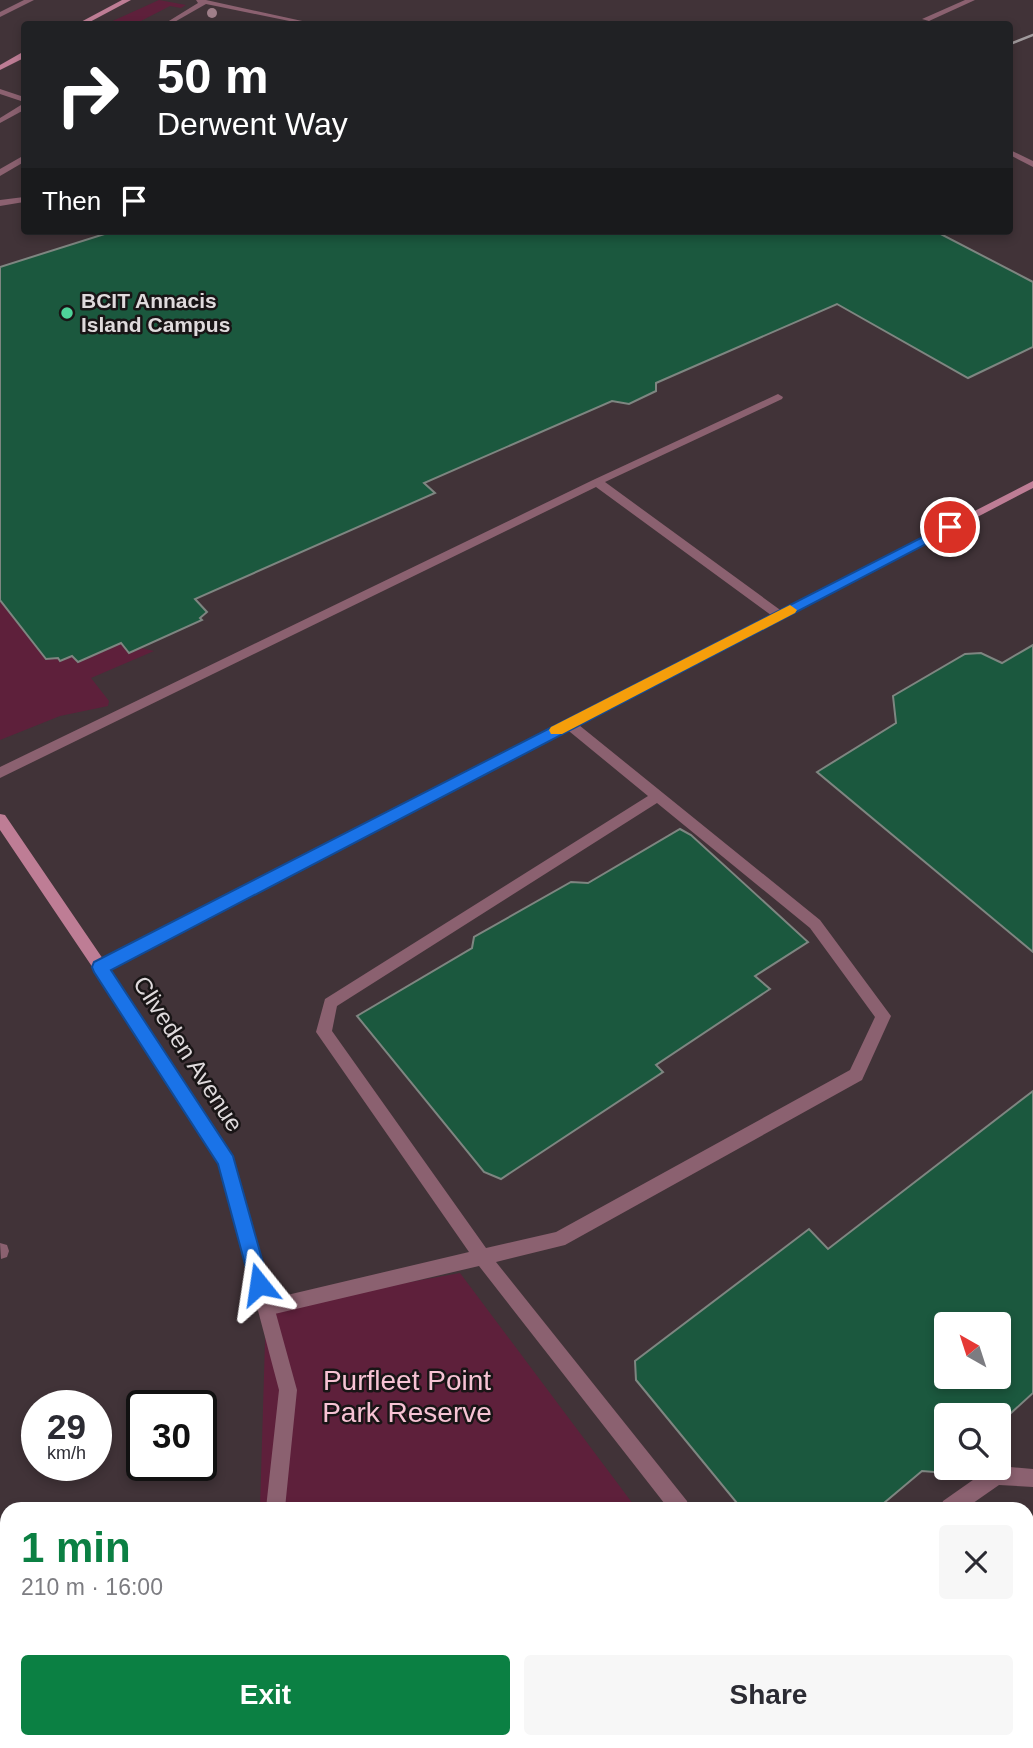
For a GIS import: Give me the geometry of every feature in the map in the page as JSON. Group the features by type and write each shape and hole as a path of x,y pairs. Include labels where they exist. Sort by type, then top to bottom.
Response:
{"street":[{"path":"0,15 30,0"},
{"path":"87,21 127,0"},
{"path":"196,0 297,21"},
{"path":"926,19 971,0"},
{"path":"172,21 205,2"},
{"path":"0,68 21,57"},
{"path":"0,91 21,99"},
{"path":"0,121 21,111"},
{"path":"1013,154 1033,164"},
{"path":"0,173 21,161"},
{"path":"0,202 21,200"},
{"path":"0,774 597,482 778,397"},
{"path":"597,482 779,615"},
{"path":"100,967 1033,484"},
{"path":"266,1308 559,1239 856,1075 883,1016 814,924 569,724"},
{"path":"658,796 330,1003 324,1032 482,1257 675,1502"},
{"name":"Cliveden Avenue","path":"0,819 226,1161 288,1390 277,1502"},
{"path":"959,1502 997,1475 1033,1478"}],"shaded area":[{"path":"0,0 1033,0 1033,1502 0,1502"}],"green space":[{"path":"159,0 186,5 181,8 170,6 141,21 113,21"},
{"path":"0,600 46,659 72,656 78,662 121,643 154,651 91,678 109,701 108,706 60,716 0,740"},
{"name":"Purfleet Point Park Reserve","path":"460,1273 632,1502 260,1502 266,1308"}],"building":[{"path":"101,235 943,235 1033,282 1033,347 968,378 837,304 656,383 656,391 629,404 612,401 424,483 435,493 195,599 207,612 200,618 202,620 129,653 121,643 78,662 72,656 60,661 58,658 46,659 0,600 0,267"},
{"path":"1033,645 1033,952 817,772 896,723 893,696 965,654 981,653 1002,663"},
{"path":"680,829 691,835 808,942 755,976 770,989 656,1065 663,1072 501,1179 484,1172 357,1016 472,948 474,937 571,882 588,883"},
{"path":"1033,1091 1033,1393 1011,1413 1011,1403 934,1403 934,1472 922,1471 885,1502 736,1502 636,1380 635,1361 809,1229 828,1249"}],"railway":[{"path":"1013,43 1033,35"}],"slow traffic":[{"path":"557,730 790,610"}],"place":[{"name":"BCIT Annacis Island Campus","path":"67,313"}],"route":[{"path":"259,1284 226,1161 100,967 950,527"}]}
